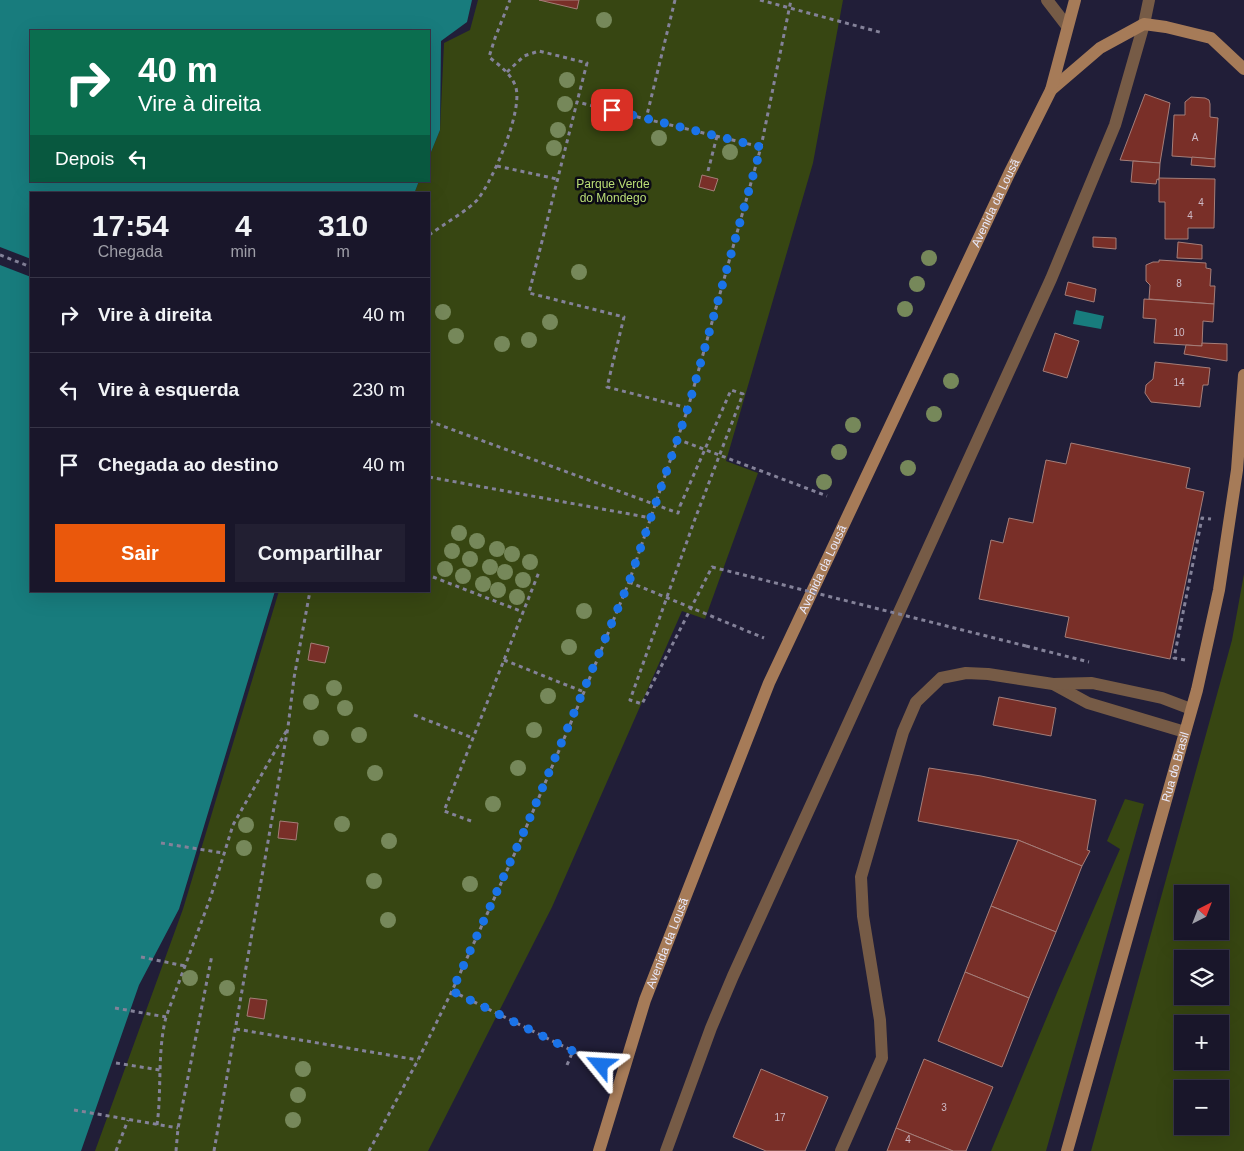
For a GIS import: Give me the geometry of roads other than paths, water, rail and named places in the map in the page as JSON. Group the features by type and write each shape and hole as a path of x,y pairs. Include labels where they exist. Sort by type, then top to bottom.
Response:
{"main road":[{"name":"Avenida da Lousã","path":"599,1151 645,1000 769,683 1000,192 1050,90 1075,0"},
{"path":"1050,90 1100,48 1144,24 1166,27 1211,38 1244,69"},
{"name":"Rua do Brasil","path":"1066,1151 1197,690 1219,590 1237,470 1244,375"}],"street":[{"path":"1047,0 1067,26"},
{"path":"666,1151 711,1028 733,976 1051,279 1115,125 1149,0"},
{"path":"841,1151 882,1058 880,1020 863,916 861,877 903,732 916,702 941,678 966,673 988,674 1053,684 1092,683 1162,698 1191,709"},
{"path":"1053,684 1088,703 1185,732"}],"park label":[{"name":"Parque Verde do Mondego","path":"613,191"}]}
